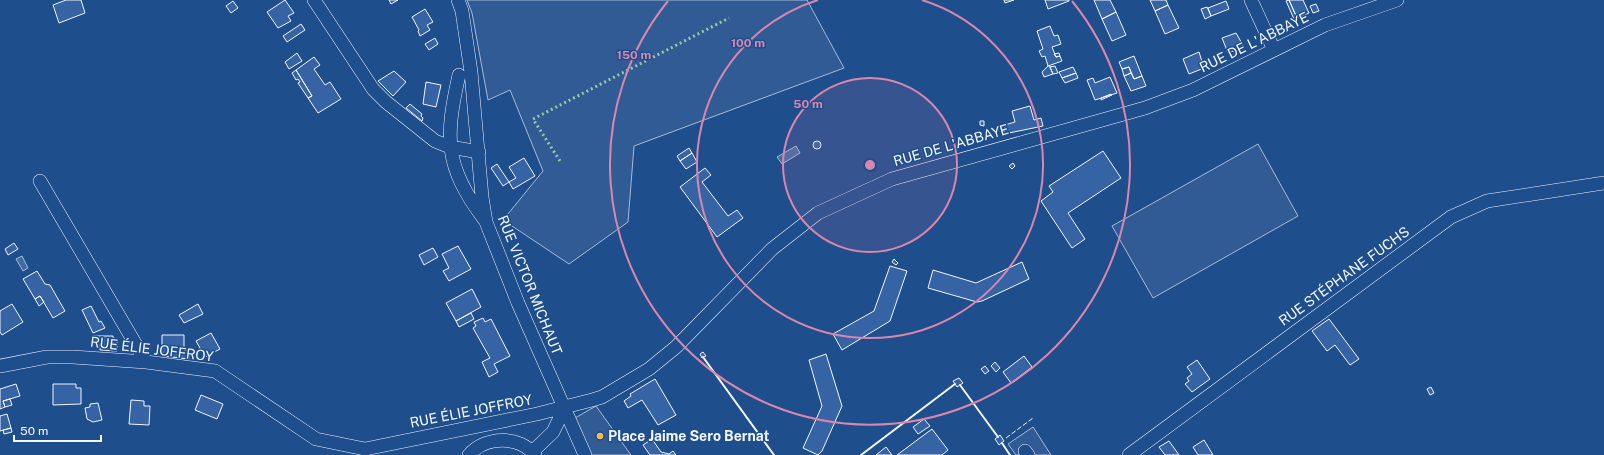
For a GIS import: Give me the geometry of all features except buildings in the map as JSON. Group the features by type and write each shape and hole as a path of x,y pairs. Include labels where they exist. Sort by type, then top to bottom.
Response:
{"street":[{"path":"314,0 373,89 420,130 435,141 450,147 479,152"},
{"name":"RUE VICTOR MICHAUT","path":"458,0 462,11 471,72 482,197 486,222 500,261 585,455"},
{"path":"1251,0 1274,50"},
{"name":"RUE DE L'ABBAYE","path":"564,407 602,397 649,369 676,347 772,249 818,213 892,179 1137,110 1167,100 1192,90 1325,24 1398,0"},
{"path":"459,75 451,109 451,158 471,202 486,222"},
{"path":"40,181 146,362"},
{"name":"RUE STÉPHANE FUCHS","path":"1129,455 1451,217 1487,201 1604,183"},
{"name":"RUE ÉLIE JOFFROY","path":"0,366 47,357 73,357 146,362 215,371 316,439 365,448 537,414 564,407"},
{"path":"469,455 476,448 490,441 505,440 520,444 534,454 554,432 564,407"},
{"path":"349,455 365,448"}],"shaded area":[{"path":"467,0 807,0 844,68 634,146 628,222 569,264 503,220 543,171 510,90 488,100 472,13"},
{"path":"1258,144 1298,216 1153,298 1112,226"},
{"path":"796,146 800,153 782,164 777,157"},
{"path":"22,256 28,268 23,271 16,259"},
{"name":"Place Jaime Sero Bernat","path":"596,406 631,455 591,455 575,418"},
{"path":"1033,427 1051,455 1016,455 1008,444"}],"hedge":[{"path":"560,161 533,119 729,18"}],"fence":[{"path":"1006,438 1033,418"}],"wall":[{"path":"703,357 774,455"},
{"path":"861,455 955,384"},
{"path":"960,385 998,437"},
{"path":"1002,443 1010,455"}],"place":[{"name":"Place Jaime Sero Bernat","path":"600,436"}]}
